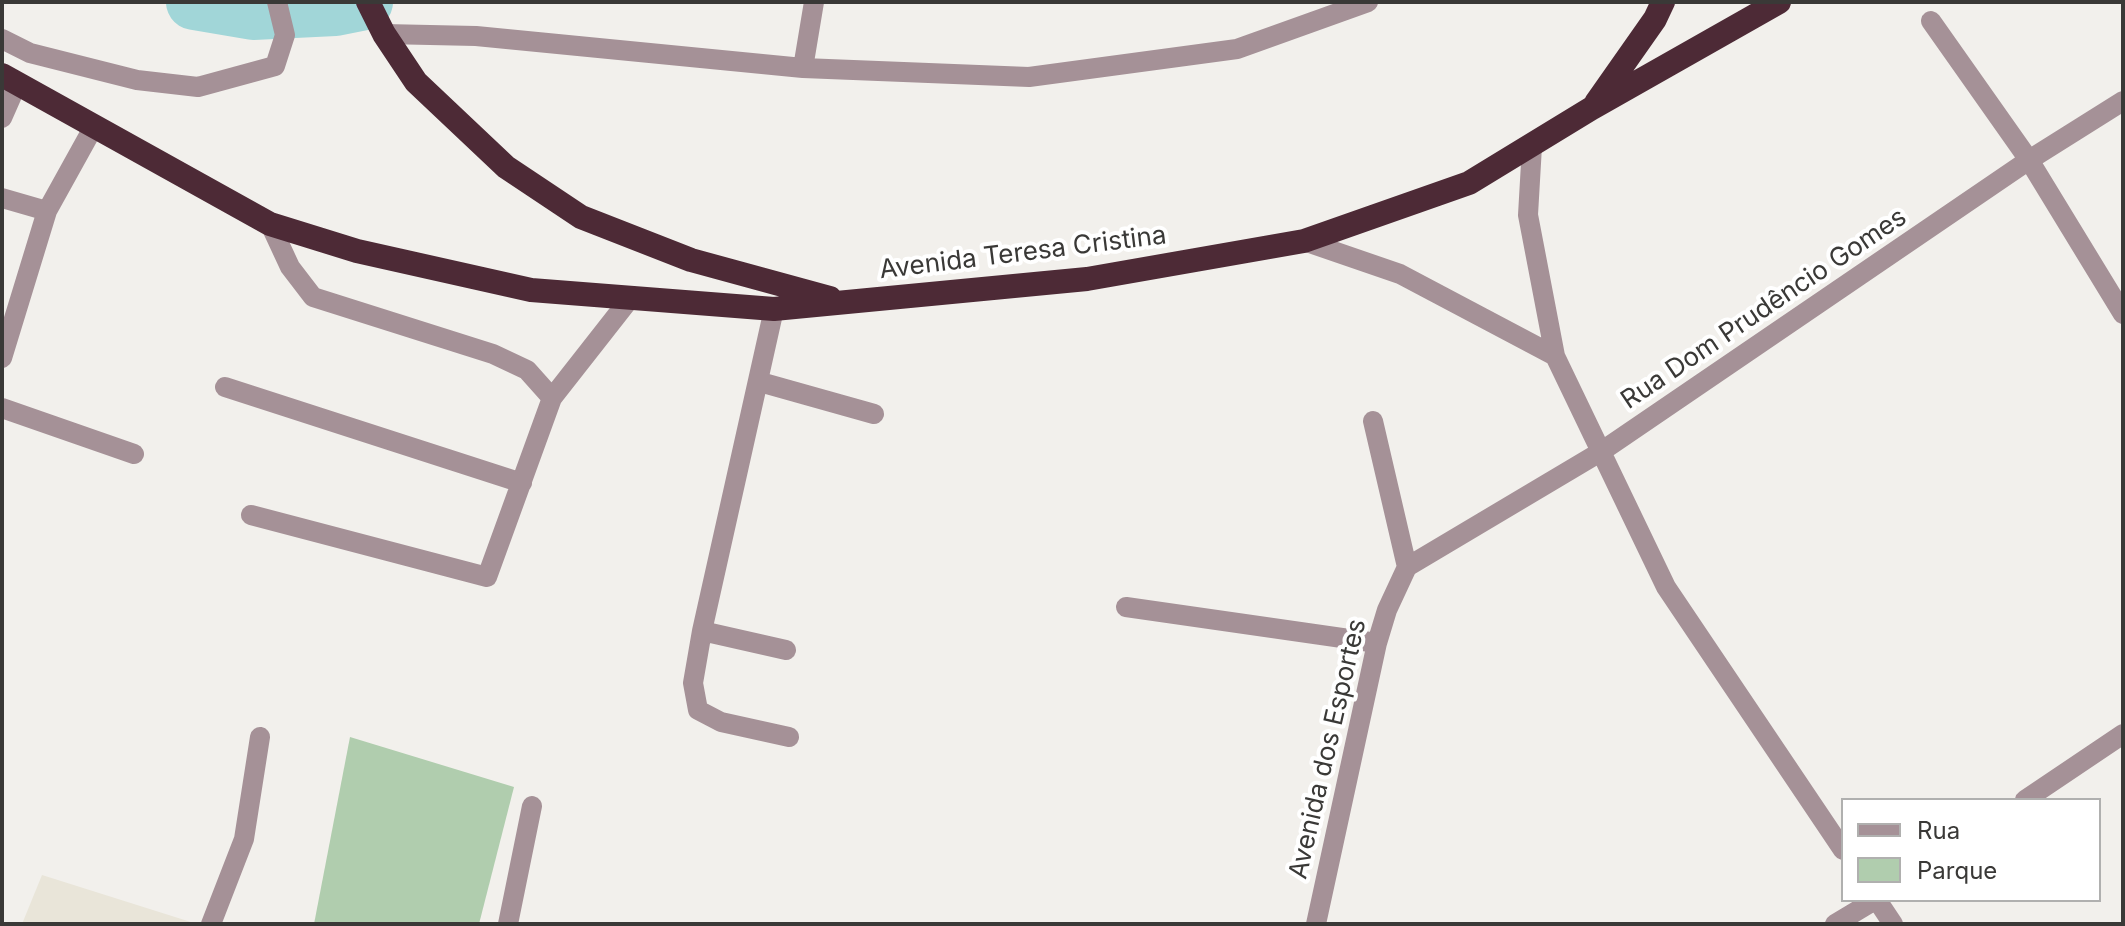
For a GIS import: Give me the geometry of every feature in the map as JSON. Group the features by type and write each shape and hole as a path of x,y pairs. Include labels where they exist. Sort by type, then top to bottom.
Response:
{"highway":[{"path":"368,2 384,34 416,82 506,167 581,217 691,260 843,301"},
{"path":"1592,108 1655,19 1663,2"},
{"name":"Avenida Teresa Cristina","path":"10,80 270,224 357,251 566,295 632,296 774,309 1087,279 1304,241 1469,183 1592,108 1779,2"}],"street":[{"path":"2,39 30,53 137,80 198,87 275,66 285,35 277,2"},
{"path":"803,68 814,2"},
{"path":"384,34 476,36 803,68 1029,77 1237,49 1368,2"},
{"path":"1931,21 2029,160 2123,314"},
{"path":"2,118 10,80"},
{"name":"Rua Dom Prudêncio Gomes","path":"1407,567 1602,451 2029,160 2123,101"},
{"path":"2,358 47,211 93,128"},
{"path":"1532,146 1528,215 1555,356 1666,587 1841,847"},
{"path":"2,198 47,211"},
{"path":"270,224 290,267 313,297 493,354 527,370 552,398"},
{"path":"1304,241 1400,274 1555,356"},
{"path":"251,515 487,577 552,398 632,296"},
{"path":"774,309 693,683 698,710 721,722 789,737"},
{"path":"760,382 874,414"},
{"path":"225,387 522,483"},
{"path":"2,408 134,454"},
{"path":"1373,421 1407,567"},
{"name":"Avenida dos Esportes","path":"1316,924 1377,643 1387,610 1407,567"},
{"path":"1126,607 1377,643"},
{"path":"702,631 786,650"},
{"path":"2028,798 2123,734"},
{"path":"211,924 244,839 260,737"},
{"path":"508,924 532,806"},
{"path":"1835,924 1873,902"},
{"path":"1877,902 1893,924"}],"shaded area":[{"path":"42,875 194,923 22,924"}],"green space":[{"path":"350,737 514,787 479,924 314,924"}],"waterway":[{"path":"194,2 253,12 335,8 365,2"}]}
